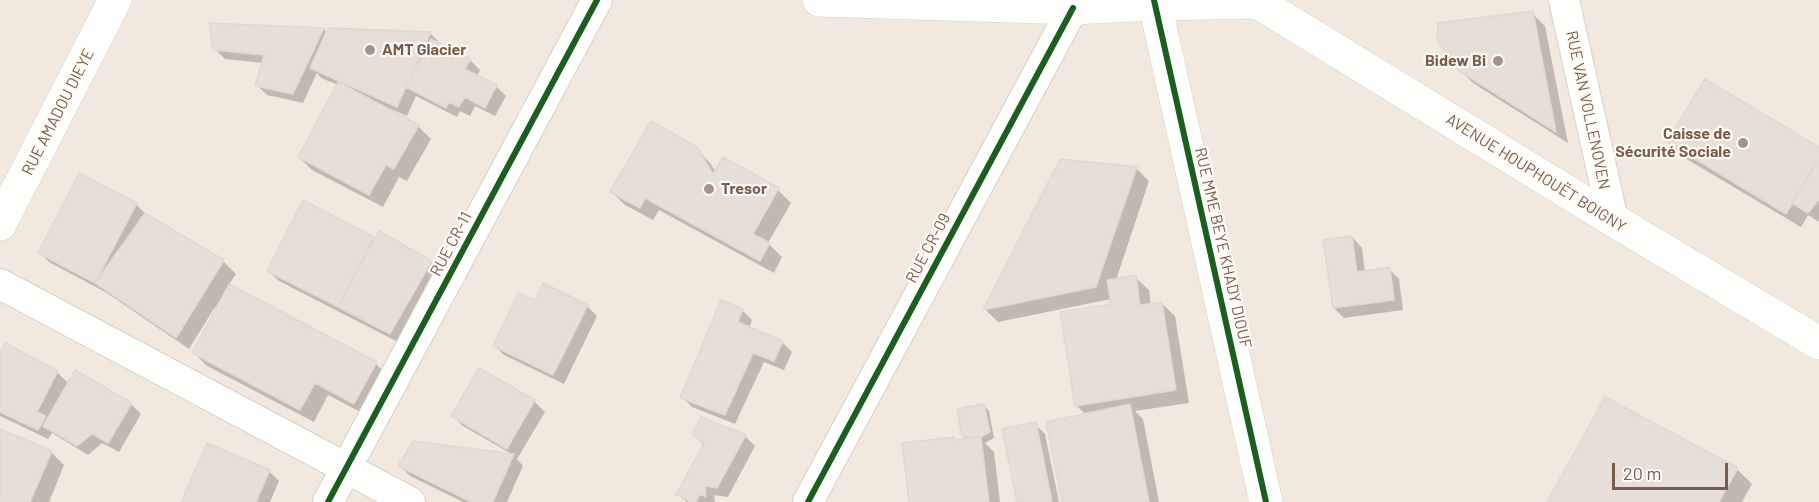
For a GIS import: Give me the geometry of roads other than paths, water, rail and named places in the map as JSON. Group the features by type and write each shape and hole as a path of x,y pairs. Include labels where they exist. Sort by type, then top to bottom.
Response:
{"street":[{"name":"RUE AMADOU DIEYE","path":"0,224 115,0"},
{"name":"RUE CR-11","path":"328,502 597,0"},
{"path":"819,0 1073,8 1155,2 1261,1"},
{"name":"RUE VAN VOLLENOVEN","path":"1564,0 1612,220"},
{"name":"AVENUE HOUPHOUËT BOIGNY","path":"1261,1 1612,220 1805,324 1819,343"},
{"name":"RUE MME BEYE KHADY DIOUF","path":"1155,2 1266,502"},
{"name":"RUE CR-09","path":"808,502 1073,8"},
{"path":"0,284 410,502"}],"place":[{"name":"AMT Glacier","path":"370,50"},
{"name":"Bidew Bi","path":"1498,61"},
{"name":"Caisse de Sécurité Sociale","path":"1743,143"},
{"name":"Tresor","path":"709,189"}]}
